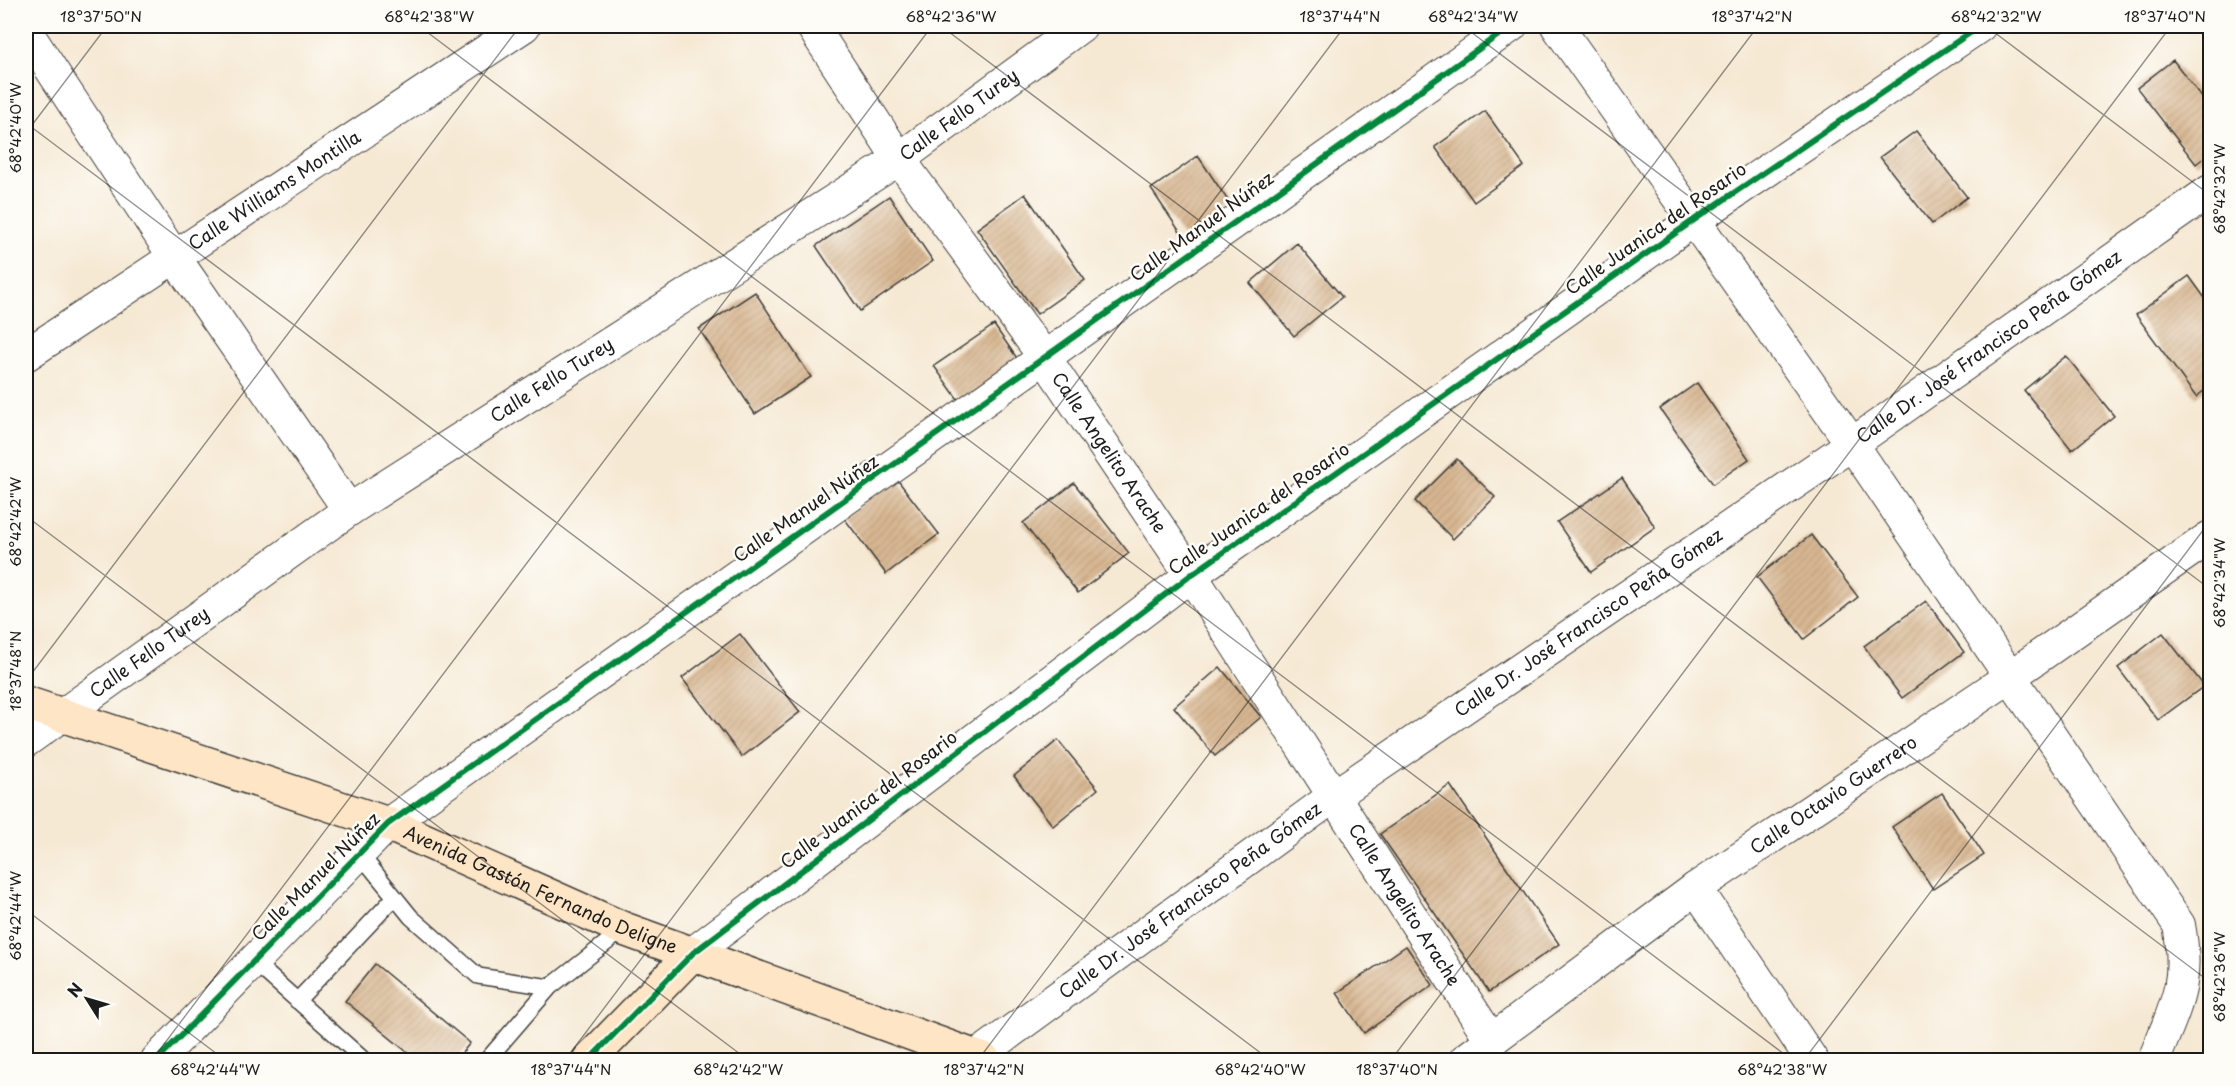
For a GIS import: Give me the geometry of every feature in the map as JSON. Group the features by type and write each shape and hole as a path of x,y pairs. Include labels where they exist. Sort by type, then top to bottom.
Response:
{"street":[{"path":"31,26 26,30 175,258 349,510"},
{"name":"Calle Williams Montilla","path":"26,355 524,26"},
{"name":"Calle Angelito Arache","path":"812,26 899,159 1045,358 1191,575 1492,1041"},
{"name":"Calle Fello Turey","path":"26,741 349,510 899,159 1081,26"},
{"name":"Calle Manuel Núñez","path":"157,1060 388,824 1511,26"},
{"path":"1557,26 1852,444 2179,925 2185,956 2182,988 2154,1060"},
{"name":"Calle Juanica del Rosario","path":"589,1060 693,953 1191,575 1694,220 1980,26"},
{"name":"Calle Dr. José Francisco Peña Gómez","path":"977,1059 1334,796 1852,444 2211,191"},
{"name":"Calle Octavio Guerrero","path":"1465,1060 1696,888 2011,676 2211,537"},
{"name":"Avenida Gastón Fernando Deligne","path":"26,703 388,824 624,929 977,1059"},
{"path":"1696,888 1812,1060"}],"lane":[{"path":"360,854 411,917 478,976 550,987"},
{"path":"297,1001 395,897"},
{"path":"487,1060 550,987 624,929"},
{"path":"254,962 364,1060"}],"building":[{"path":"2173,60 2210,108 2210,153 2196,164 2137,88"},
{"path":"1485,111 1524,166 1474,202 1435,147"},
{"path":"1916,131 1967,197 1932,224 1880,157"},
{"path":"1198,156 1233,208 1186,241 1151,189"},
{"path":"1025,194 1085,280 1037,314 977,229"},
{"path":"889,196 933,261 860,311 816,246"},
{"path":"1297,243 1342,297 1294,336 1250,283"},
{"path":"2189,276 2210,305 2210,386 2196,397 2136,315"},
{"path":"755,292 811,377 755,414 699,329"},
{"path":"994,325 1021,364 962,405 934,366"},
{"path":"2066,356 2114,416 2072,450 2024,390"},
{"path":"1697,383 1749,459 1713,484 1660,409"},
{"path":"1457,459 1495,497 1453,539 1415,501"},
{"path":"896,478 939,534 886,574 844,518"},
{"path":"1622,478 1655,527 1591,572 1557,522"},
{"path":"1074,483 1129,553 1078,593 1023,523"},
{"path":"1811,535 1858,597 1804,639 1757,577"},
{"path":"1926,601 1964,652 1902,698 1864,646"},
{"path":"2163,633 2204,686 2158,720 2118,668"},
{"path":"740,634 800,712 742,757 682,678"},
{"path":"1220,667 1261,717 1215,756 1174,707"},
{"path":"1058,740 1098,789 1053,826 1014,776"},
{"path":"1450,785 1559,944 1489,992 1380,834"},
{"path":"1942,793 1984,855 1933,889 1892,827"},
{"path":"1406,946 1433,985 1364,1033 1337,993"},
{"path":"375,964 470,1043 456,1060 417,1060 345,1001"}],"cycle path":[{"path":"157,1060 388,824 1511,26"},
{"path":"589,1060 693,953 1191,575 1694,220 1980,26"}]}
